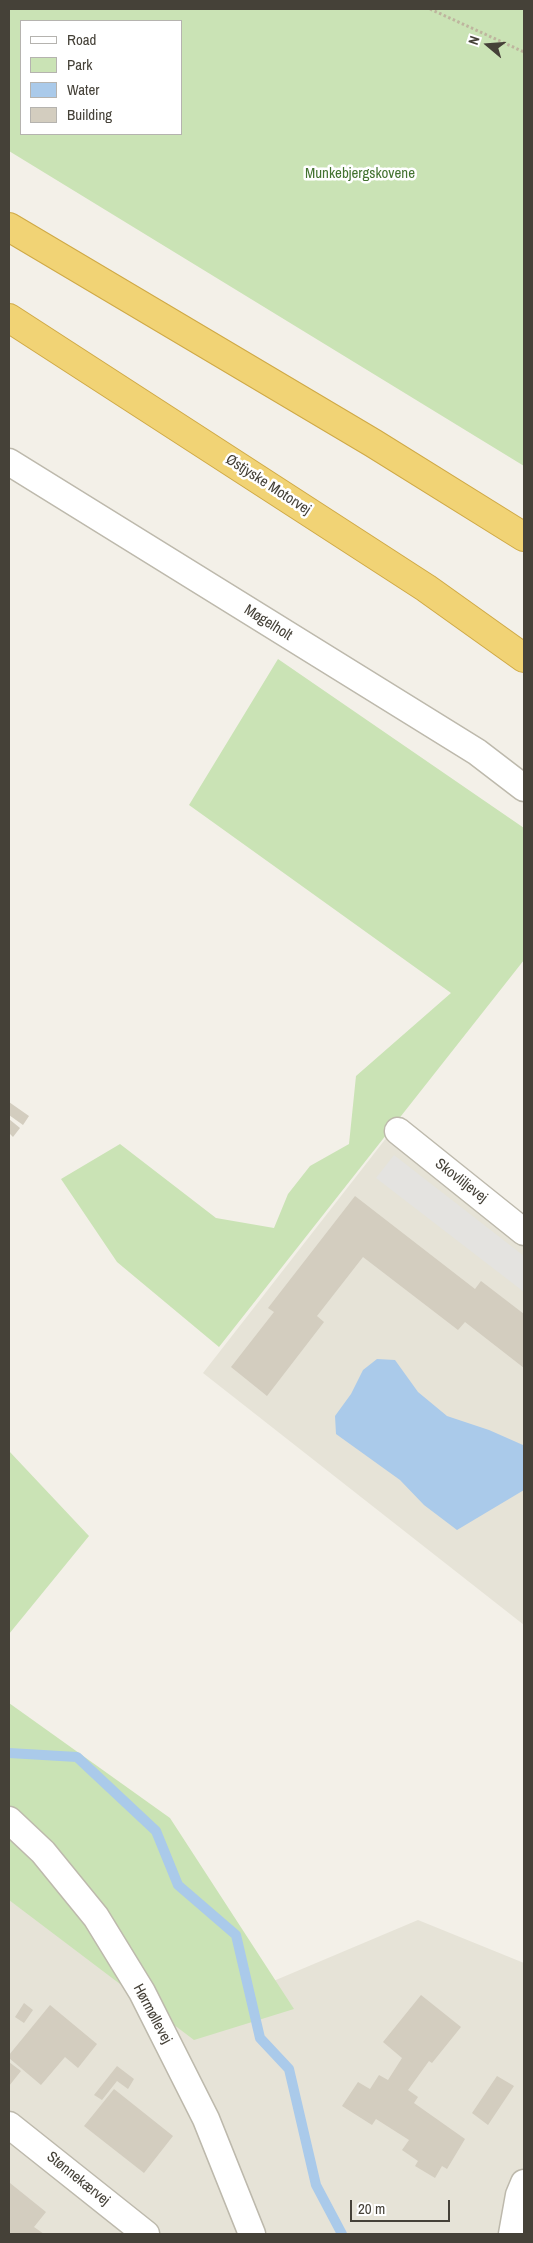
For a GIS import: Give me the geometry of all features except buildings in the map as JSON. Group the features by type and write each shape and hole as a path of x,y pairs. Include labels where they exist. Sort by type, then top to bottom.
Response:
{"highway":[{"path":"9,227 521,533"},
{"name":"Østjyske Motorvej","path":"9,318 418,582 524,658"}],"street":[{"name":"Møgelholt","path":"9,462 477,752 524,788"},
{"name":"Skovliljevej","path":"398,1131 524,1232"},
{"name":"Hørmøllevej","path":"9,1820 43,1852 96,1917 142,1992 206,2119 252,2234"},
{"name":"Stønnekærvej","path":"9,2125 146,2234"},
{"path":"512,2234 519,2195 524,2183"}],"path":[{"path":"430,9 524,52"}],"shaded area":[{"path":"387,1137 524,1245 524,1625 203,1373"},
{"path":"394,1155 524,1256 524,1292 376,1178"},
{"path":"9,1899 174,2023 418,1920 524,1963 524,2234 9,2234"}],"green space":[{"name":"Munkebjergskovene","path":"9,9 524,9 524,466 9,151"},
{"path":"278,659 524,828 524,960 219,1347 117,1262 61,1179 120,1144 216,1218 274,1228 288,1194 310,1166 349,1144 356,1076 451,993 189,805"},
{"path":"9,1451 89,1536 9,1634"},
{"path":"9,1703 170,1818 294,2009 194,2040 9,1900"}],"water":[{"path":"377,1359 395,1360 418,1392 447,1416 489,1430 523,1445 524,1490 457,1530 424,1505 400,1480 336,1434 335,1416 351,1394 363,1370"}],"waterway":[{"path":"9,1753 77,1757 156,1831 178,1885 236,1935 260,2038 289,2069 316,2185 342,2234"}]}
